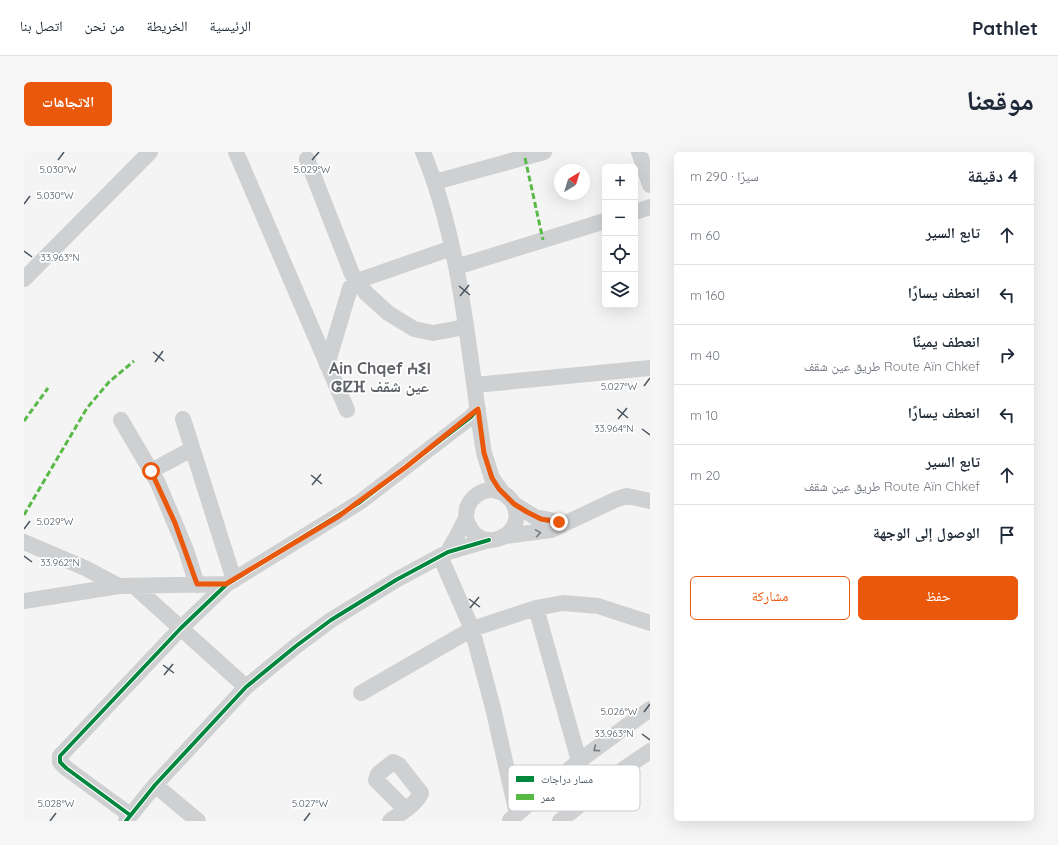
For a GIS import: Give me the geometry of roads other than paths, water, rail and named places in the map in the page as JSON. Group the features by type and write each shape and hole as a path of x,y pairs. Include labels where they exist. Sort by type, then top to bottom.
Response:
{"street":[{"path":"24,280 150,152"},
{"path":"236,152 346,410"},
{"path":"423,152 435,182 452,248 475,385 484,453 492,478 502,492 509,497 514,504 535,517 568,523"},
{"path":"435,182 544,152"},
{"path":"639,152 650,185"},
{"path":"307,160 349,267 357,281 376,303 414,330 433,333 465,327"},
{"path":"638,211 650,207"},
{"path":"456,267 602,222"},
{"path":"327,365 350,288 357,281 452,248"},
{"path":"475,385 650,368"},
{"path":"478,409 471,417 360,502 230,582 181,628 60,756 60,762 128,818 155,784 246,687 331,620 369,595 444,554 506,536 539,533 568,523 617,499 627,496 650,500"},
{"path":"183,419 230,582"},
{"path":"121,420 151,471 178,530 197,584"},
{"path":"151,471 192,449"},
{"path":"476,495 484,453"},
{"path":"490,540 481,538 468,526 466,518 467,509 470,501 476,495 484,491 493,490 502,492"},
{"path":"506,536 516,521 514,504"},
{"path":"444,554 466,518"},
{"path":"24,542 127,586 181,628 246,687"},
{"path":"444,554 472,629 493,708 508,790"},
{"path":"24,601 127,586 230,582"},
{"path":"361,693 472,629 536,608 563,603 598,606 650,623"},
{"path":"536,608 579,761"},
{"path":"574,765 650,709"},
{"path":"629,765 650,751"},
{"path":"155,784 198,821"},
{"path":"390,821 405,809"},
{"path":"560,821 572,811"}],"district":[{"name":"Ain Chqef ⵄⵉⵏ ⵛⵇⴼ عين شقف","path":"380,377"}]}
